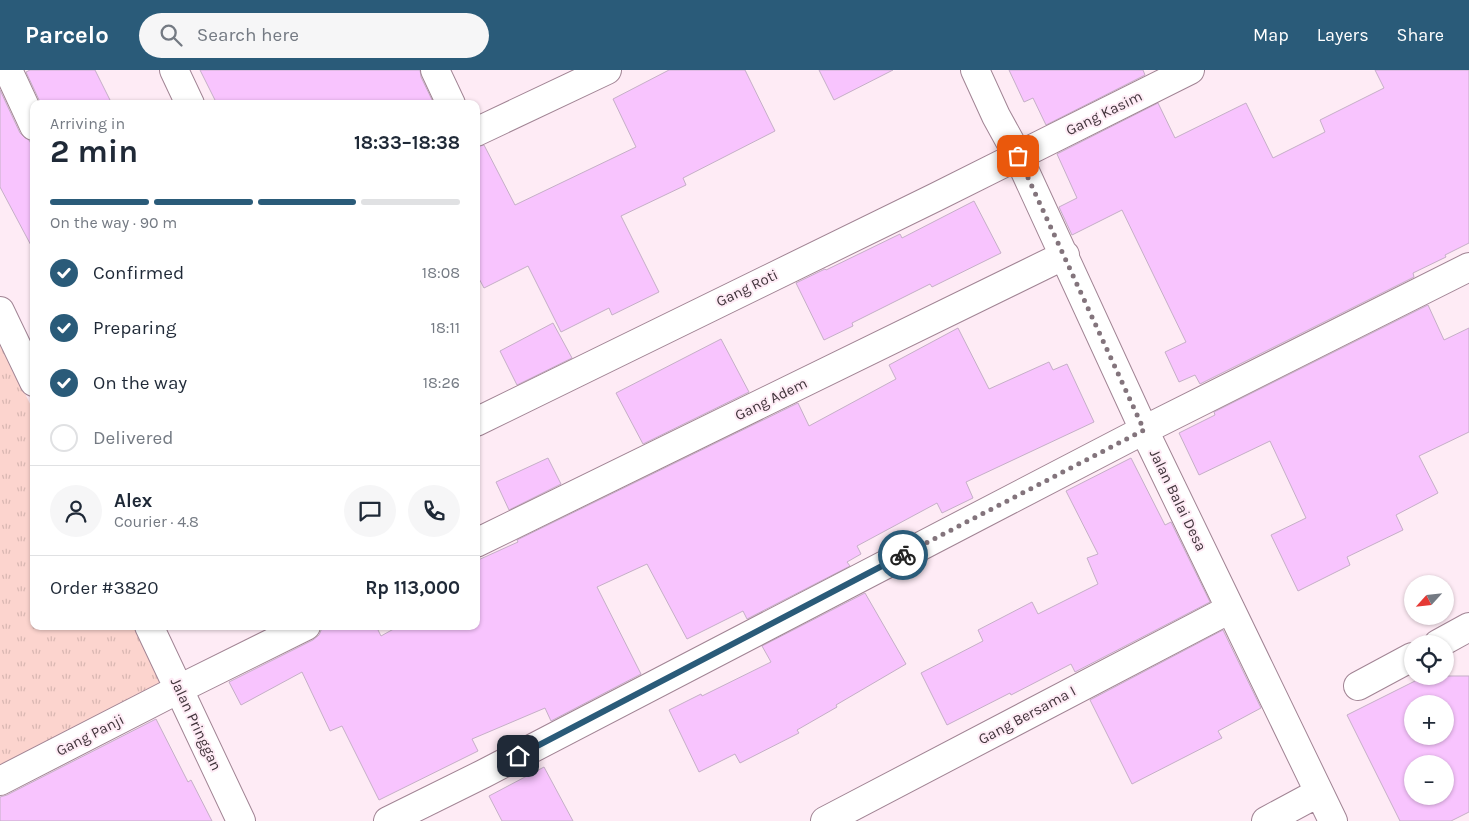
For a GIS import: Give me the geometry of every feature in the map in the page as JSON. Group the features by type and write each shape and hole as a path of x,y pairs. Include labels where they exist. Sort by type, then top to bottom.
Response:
{"street":[{"path":"8,70 30,117"},
{"path":"174,70 188,100"},
{"path":"435,70 449,100"},
{"path":"480,130 607,70"},
{"name":"Jalan Balai Desa","path":"975,70 1065,255 1144,430 1333,821"},
{"name":"Gang Kasim","path":"1018,156 1190,70"},
{"name":"Gang Roti","path":"480,420 1018,156"},
{"name":"Gang Adem","path":"480,541 1065,255"},
{"path":"388,821 483,774 1144,430 1469,266"},
{"path":"0,311 26,345 30,364"},
{"name":"Gang Bersama I","path":"825,821 1230,609"},
{"path":"1454,635 1469,627"},
{"name":"Jalan Pringgan","path":"151,630 241,821"},
{"path":"179,688 298,630"},
{"path":"1358,686 1404,661"},
{"name":"Gang Panji","path":"0,781 179,688"},
{"path":"1266,821 1318,793"}],"green space":[{"path":"0,342 30,404 30,630 140,630 166,686 0,766"}],"building":[{"path":"30,70 95,70 110,100 39,100 26,72"},
{"path":"200,70 420,70 421,77 432,100 215,100"},
{"path":"669,70 745,70 775,131 683,178 686,185 621,216 659,292 612,315 609,308 561,332 528,266 484,288 480,280 480,146 484,145 515,205 636,147 613,99"},
{"path":"819,70 893,70 834,100"},
{"path":"1009,70 1143,70 1145,75 1046,125 1033,98 1024,102"},
{"path":"1375,70 1469,70 1469,243 1413,273 1414,277 1200,384 1195,375 1179,382 1165,352 1186,342 1122,210 1072,235 1059,207 1077,198 1057,154 1158,103 1175,138 1246,103 1273,158 1325,132 1320,120 1384,88"},
{"path":"0,90 20,133 30,142 30,243 0,187"},
{"path":"974,201 1001,253 932,287 930,284 852,323 853,326 824,340 796,283 900,234 902,238"},
{"path":"1428,305 1444,340 1469,328 1469,432 1419,456 1438,493 1396,515 1403,530 1347,557 1350,565 1298,591 1271,535 1306,518 1270,441 1199,475 1179,433 1215,415 1214,412"},
{"path":"553,323 572,358 517,385 500,351"},
{"path":"958,328 989,389 1049,362 1053,370 1067,364 1094,422 966,482 973,498 942,513 937,503 857,546 861,554 847,562 850,566 747,619 743,611 687,639 647,564 597,587 641,674 551,721 545,708 472,739 478,751 379,800 342,726 330,731 302,672 241,705 229,682 313,640 321,630 378,630 381,636 392,630 480,630 480,559 798,403 809,426 896,379 889,365"},
{"path":"721,339 749,392 643,444 616,393"},
{"path":"548,458 561,484 509,510 496,482"},
{"path":"1131,458 1165,525 1171,522 1210,602 1075,672 1071,664 947,725 921,673 983,641 978,630 1032,602 1038,614 1098,584 1087,558 1098,554 1066,491"},
{"path":"865,593 906,664 797,730 799,733 740,763 735,754 699,772 669,710 771,662 762,646"},
{"path":"1223,630 1261,708 1218,731 1222,738 1132,784 1090,700"},
{"path":"1454,676 1469,676 1469,812 1451,821 1400,821 1347,715 1407,685 1454,685"},
{"path":"156,719 188,782 191,780 212,821 0,821 0,797"},
{"path":"544,767 573,821 502,821 489,796"}],"way so far":[{"path":"903,555 1144,430 1018,156"}],"route":[{"path":"518,756 903,555"}]}
